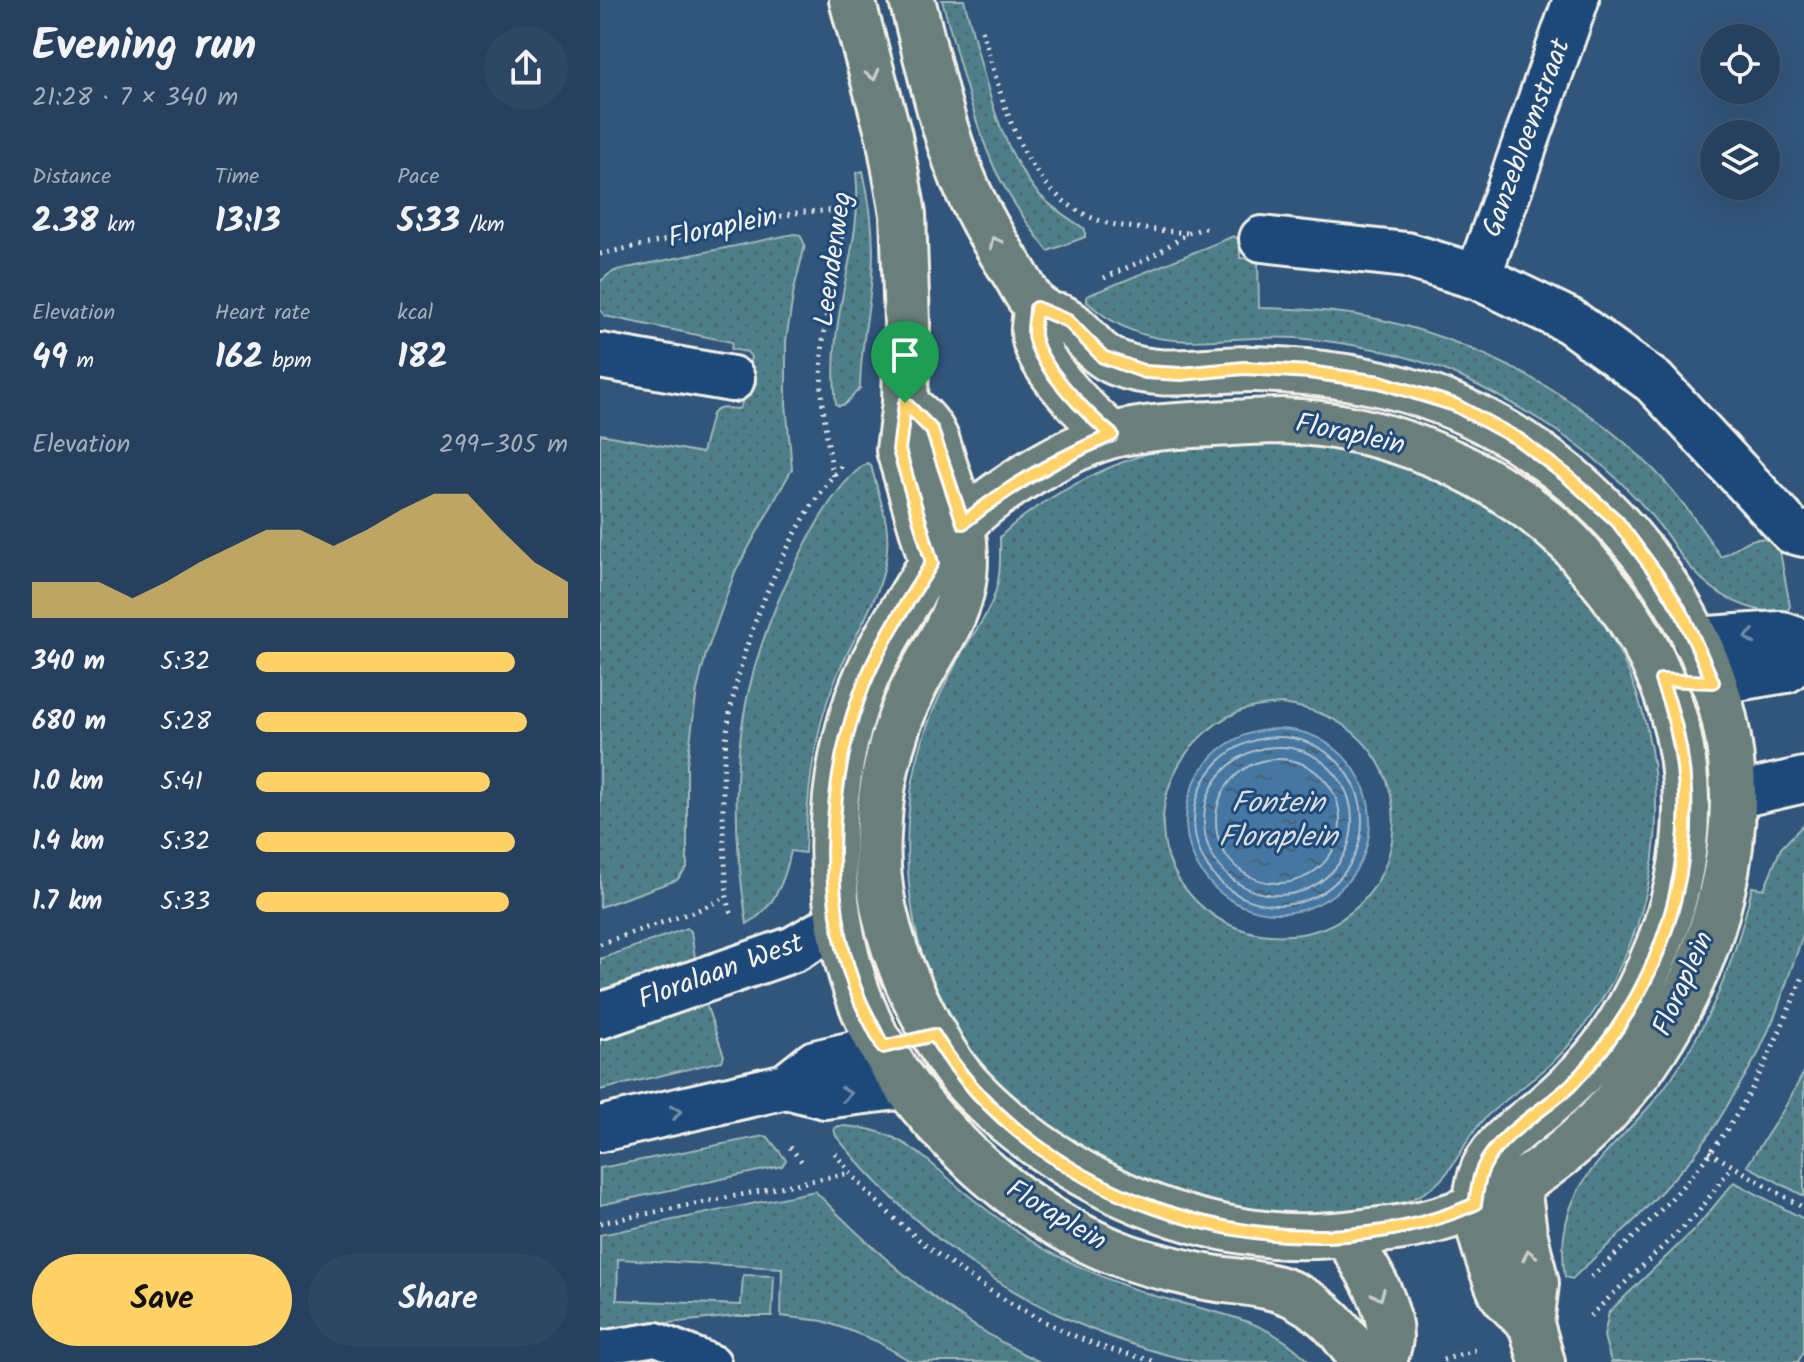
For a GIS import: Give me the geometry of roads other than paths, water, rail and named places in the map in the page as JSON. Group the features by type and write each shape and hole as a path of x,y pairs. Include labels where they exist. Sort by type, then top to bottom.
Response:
{"main road":[{"name":"Leenderweg","path":"852,0 889,136 903,214 907,323 905,403 899,450 932,563"},
{"path":"912,0 966,186 995,243 1036,308 1034,339 1060,383 1112,435"},
{"name":"Floraplein","path":"963,523 965,568 962,590 953,614 914,687 893,738 877,839 880,886 889,935 906,981 952,1065 995,1111 1059,1161 1093,1181 1158,1209 1236,1230 1277,1235 1346,1234 1413,1226 1453,1214 1518,1187 1567,1150 1613,1104 1671,1024 1697,969 1724,881 1734,796 1728,739 1713,682 1695,640 1664,584 1617,521 1567,476 1518,439 1455,405 1380,382 1309,372 1244,368 1181,374 1145,372 1103,357 1068,321 1036,308"},
{"path":"905,403 932,430 963,523"},
{"name":"Floraplein","path":"1367,1362 1356,1354 1340,1331 1322,1315 1287,1291 1202,1277 1124,1256 1052,1220 1001,1185 955,1142 906,1086 860,1002 839,923 834,890 836,799 858,698 882,644 932,563 963,523 997,495 1033,472 1112,435 1150,429 1283,421 1327,425 1371,434 1467,469 1511,495 1567,540 1635,626 1651,654 1678,729 1687,783 1680,882 1668,925 1623,1021 1569,1087 1498,1146 1482,1170 1475,1204"},
{"path":"1661,680 1713,682"},
{"path":"883,1047 934,1035"},
{"path":"1518,1187 1536,1283 1536,1343"},
{"path":"1475,1204 1479,1231 1501,1292 1536,1343"},
{"path":"1346,1234 1384,1306 1390,1338 1384,1362"}],"street":[{"name":"Ganzebloemstraat","path":"1478,277 1576,0"},
{"path":"1262,239 1406,255 1478,277 1570,321 1654,382 1798,532"},
{"path":"600,356 732,379"},
{"path":"1695,640 1780,634 1804,642"},
{"path":"1713,682 1786,670 1804,654"},
{"path":"1734,796 1804,780"},
{"name":"Floralaan West","path":"600,1016 794,949 839,923"},
{"path":"600,1129 786,1086 815,1063 883,1047"},
{"path":"786,1086 825,1096 906,1086"}],"lane":[{"path":"600,1348 656,1339 714,1362"}],"water":[{"name":"Fontein Floraplein","path":"1278,729 1313,736 1343,756 1363,786 1370,821 1363,856 1343,886 1313,906 1278,913 1243,906 1213,886 1193,856 1186,821 1193,786 1213,756 1243,736"}]}
